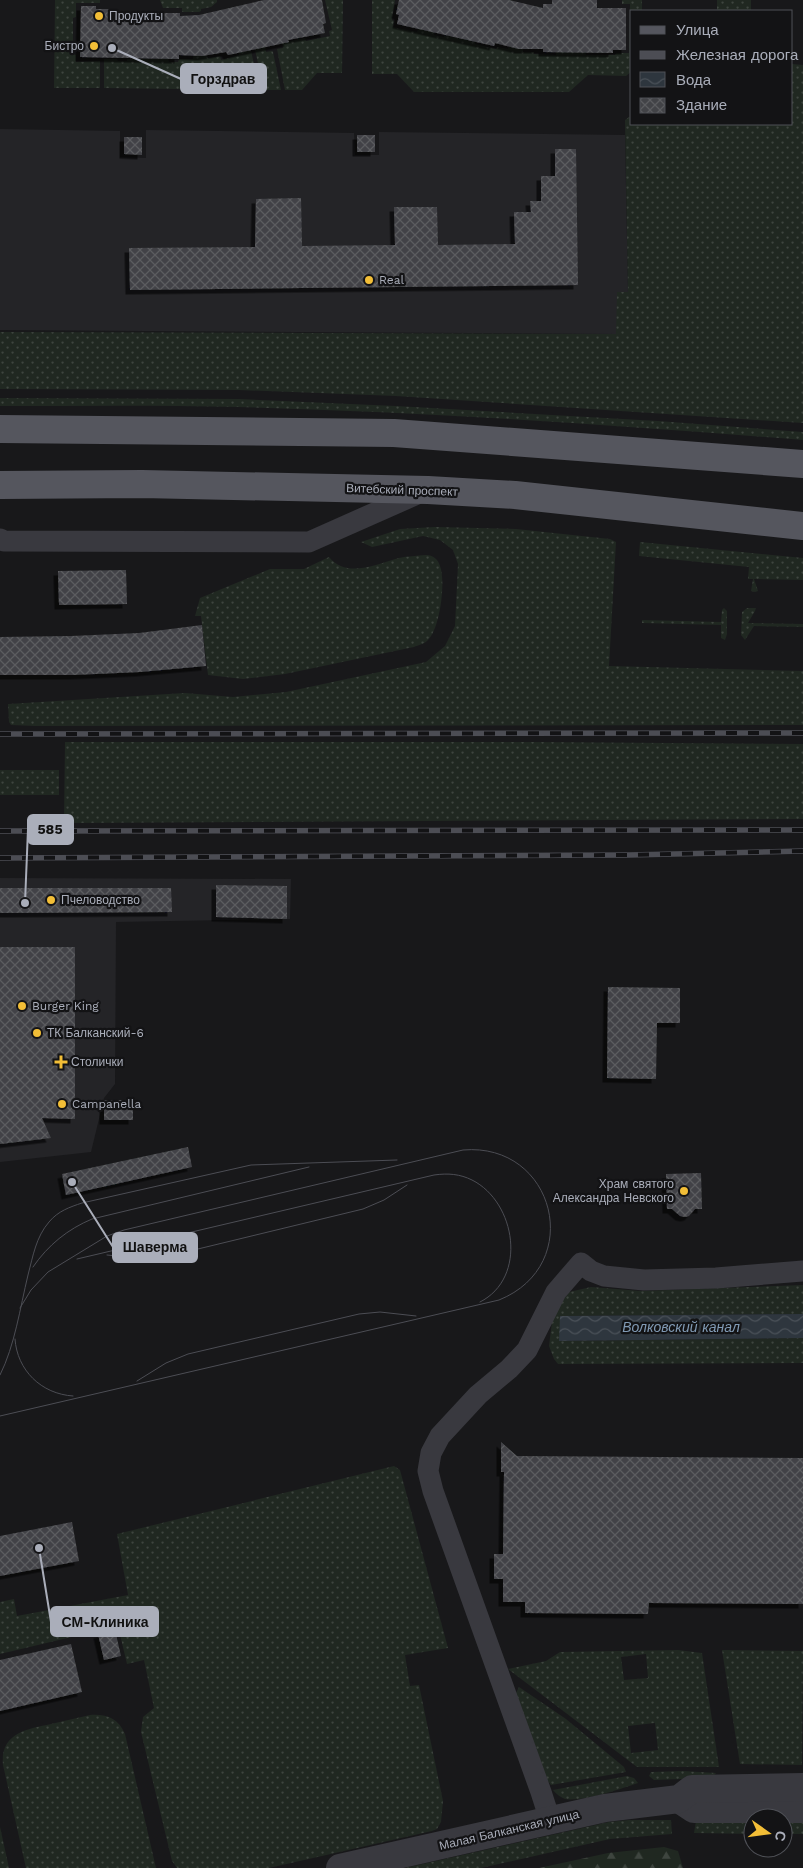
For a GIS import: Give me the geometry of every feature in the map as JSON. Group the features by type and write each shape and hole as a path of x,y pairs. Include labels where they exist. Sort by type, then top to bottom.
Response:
{"main road":[{"path":"0,429 394,434 803,464"},
{"name":"Витебский проспект","path":"0,485 142,484 428,490 515,496 803,526"}],"street":[{"path":"0,539 309,542 428,490"},
{"path":"550,1820 433,1491 428,1471 431,1453 440,1436 478,1395 509,1369 527,1350 556,1292 581,1263 591,1271 604,1276 644,1280 716,1278 803,1271"},
{"name":"Малая Балканская улица","path":"340,1868 550,1820 625,1805 679,1799 692,1789 803,1787"},
{"path":"679,1799 694,1809 803,1809"}],"shaded area":[{"path":"0,129 120,131 120,157 146,158 146,130 354,133 355,155 379,155 379,132 625,135 628,292 617,292 617,334 0,330"},
{"path":"0,878 291,879 290,919 116,922 115,1084 104,1098 91,1152 0,1162"}],"green space":[{"path":"55,0 100,0 100,3 76,3 76,17 73,18 73,54 76,55 76,62 100,61 100,88 54,88"},
{"path":"160,0 217,0 217,2 211,7 201,9 199,12 182,12 182,8 163,8"},
{"path":"325,0 343,0 342,73 317,73 302,90 285,90 277,49 283,48 282,43 305,38 306,41 330,36 329,31 332,30"},
{"path":"372,0 395,0 392,20 394,21 393,27 417,32 418,29 435,32 434,35 444,37 444,35 475,42 475,44 496,49 497,47 508,49 509,47 523,49 523,52 534,52 534,54 556,55 556,52 585,52 586,55 615,55 616,53 629,53 630,4 622,4 622,0 642,0 642,10 630,10 630,73 626,76 588,75 569,92 414,92 397,74 372,74"},
{"path":"717,0 751,0 751,10 717,10"},
{"path":"265,46 266,52 273,52 281,90 264,90 255,50"},
{"path":"249,50 251,51 260,90 104,88 104,59 127,61 127,59 168,59 169,62 178,62 179,59 193,59 193,56 207,56 208,58 220,56 221,60"},
{"path":"793,64 803,65 803,423 396,396 239,390 0,389 0,332 616,334 617,292 628,292 625,120 630,116 630,125 793,125"},
{"path":"0,398 239,399 396,406 658,421 803,432 803,440 591,424 380,412 208,406 0,406"},
{"path":"435,527 516,529 610,539 616,542 609,666 803,671 803,725 35,726 11,725 9,722 8,704 185,693 233,697 286,692 426,662 445,646 455,626 458,564 453,550 440,540 423,536 372,547 361,542 400,529"},
{"path":"640,542 803,558 803,580 754,579 758,591 755,592 751,591 753,579 748,579 749,567 639,556"},
{"path":"426,555 438,561 442,573 442,593 436,626 425,642 414,647 285,674 243,679 208,675 201,616 195,616 200,598 270,569 304,569 329,557 336,564 353,569 402,557"},
{"path":"724,608 727,611 727,634 725,640 721,638 721,625 642,623 642,620 721,622 722,610"},
{"path":"747,608 756,608 748,623 803,624 803,627 754,626 745,640 741,635 742,612"},
{"path":"65,742 803,744 803,819 64,823"},
{"path":"0,770 59,770 59,795 0,795"},
{"path":"803,1285 803,1314 560,1316 560,1341 803,1338 803,1363 558,1364 549,1346 553,1314 569,1292 591,1287 641,1291"},
{"path":"394,1466 400,1470 448,1648 405,1655 410,1686 419,1685 443,1801 441,1822 437,1829 432,1831 269,1868 177,1868 172,1861 141,1732 143,1717 154,1708 144,1660 127,1664 118,1626 0,1654 0,1602 14,1599 17,1616 128,1595 117,1534"},
{"path":"678,1650 702,1653 719,1767 637,1767 508,1669 546,1661 560,1652","holes":["646,1654 648,1678 624,1680 621,1657","655,1723 658,1750 631,1753 628,1726"]},
{"path":"722,1650 803,1651 802,1765 740,1764"},
{"path":"519,1687 566,1719 624,1767 626,1772 551,1785 544,1776 515,1695"},
{"path":"90,1715 102,1715 111,1718 119,1724 125,1734 156,1868 26,1868 3,1765 3,1754 6,1746 17,1734 24,1731"},
{"path":"651,1772 716,1773 712,1778 654,1780 649,1776"},
{"path":"627,1776 634,1778 638,1783 581,1799 565,1799 553,1790"},
{"path":"671,1820 672,1834 610,1839 481,1868 405,1868 609,1822"},
{"path":"696,1821 743,1821 743,1834 694,1833"},
{"path":"793,1821 803,1821 803,1834 793,1834"},
{"path":"0,1827 9,1868 0,1868"},
{"path":"664,1847 678,1851 683,1868 539,1868 608,1853"}],"water":[{"name":"Волковский канал","path":"803,1314 803,1338 559,1341 560,1316"}],"building":[{"path":"264,0 322,0 326,23 323,24 325,33 228,55 226,52 202,56 179,55 179,59 80,57 81,6 96,6 96,9 118,9 118,13 180,13 180,16 199,15"},
{"path":"399,0 509,0 543,8 543,4 552,4 552,0 597,0 597,8 626,8 626,50 613,50 613,53 543,52 543,49 519,49 495,43 494,46 397,24 399,15 396,14"},
{"path":"357,135 375,135 375,152 357,152"},
{"path":"124,137 142,137 142,155 124,154"},
{"path":"555,149 576,149 578,285 130,290 129,248 255,247 256,199 301,198 302,246 395,245 394,207 437,207 438,245 515,244 514,212 531,212 530,201 541,201 541,176 555,176"},
{"path":"126,570 127,604 59,605 58,571"},
{"path":"202,625 206,666 140,672 73,675 0,675 0,637 139,633"},
{"path":"216,885 287,886 287,919 216,917"},
{"path":"0,888 171,888 172,912 0,913"},
{"name":"ТК Балканский-6","path":"0,947 75,947 75,1119 42,1118 51,1138 0,1144"},
{"path":"608,987 680,988 680,1023 657,1023 656,1079 607,1078"},
{"path":"104,1100 133,1100 133,1120 104,1120"},
{"path":"188,1147 192,1167 66,1195 62,1174"},
{"name":"Храм святого Александра Невского","path":"701,1173 702,1209 695,1209 689,1216 685,1217 680,1216 672,1209 667,1209 666,1174"},
{"path":"501,1442 517,1456 803,1458 803,1604 649,1603 648,1614 525,1613 525,1602 503,1602 503,1579 494,1579 494,1554 503,1554 504,1472 501,1472"},
{"path":"72,1522 79,1561 0,1576 0,1536"},
{"path":"115,1630 121,1656 104,1660 98,1634"},
{"path":"71,1644 82,1692 0,1711 0,1660"}],"tram line":[{"path":"0,1416 499,1300 526,1283 543,1261 550,1235 548,1209 538,1185 520,1165 495,1153 463,1150 124,1230 107,1236 48,1272 31,1290 20,1308"},
{"path":"0,1375 13,1339 38,1240 49,1222 64,1210 82,1203 251,1165 397,1160"},
{"path":"33,1267 59,1238 92,1219 309,1167"},
{"path":"77,1259 434,1175 454,1174 472,1180 487,1191 499,1205 507,1222 510,1240 510,1259 505,1276 495,1291 480,1302"},
{"path":"107,1255 146,1258 169,1256 363,1209 384,1200 407,1185"},
{"path":"137,1381 166,1363 188,1354 359,1314 380,1312 416,1316"},
{"path":"15,1339 20,1361 33,1378 51,1391 73,1396"}],"railway":[{"path":"0,734 803,733"},
{"path":"0,831 803,830"},
{"path":"0,858 629,855 803,851"}],"place":[{"name":"Продукты","path":"99,16"},
{"name":"Бистро","path":"94,46"},
{"name":"Горздрав","path":"112,48"},
{"name":"Real","path":"369,280"},
{"name":"Пчеловодство","path":"51,900"},
{"name":"585","path":"25,903"},
{"name":"Burger King","path":"22,1006"},
{"name":"ТК Балканский-6","path":"37,1033"},
{"name":"Столички","path":"61,1062"},
{"name":"Campanella","path":"62,1104"},
{"name":"Шаверма","path":"72,1182"},
{"name":"Храм святого Александра Невского","path":"684,1191"},
{"name":"СМ-Клиника","path":"39,1548"}]}
